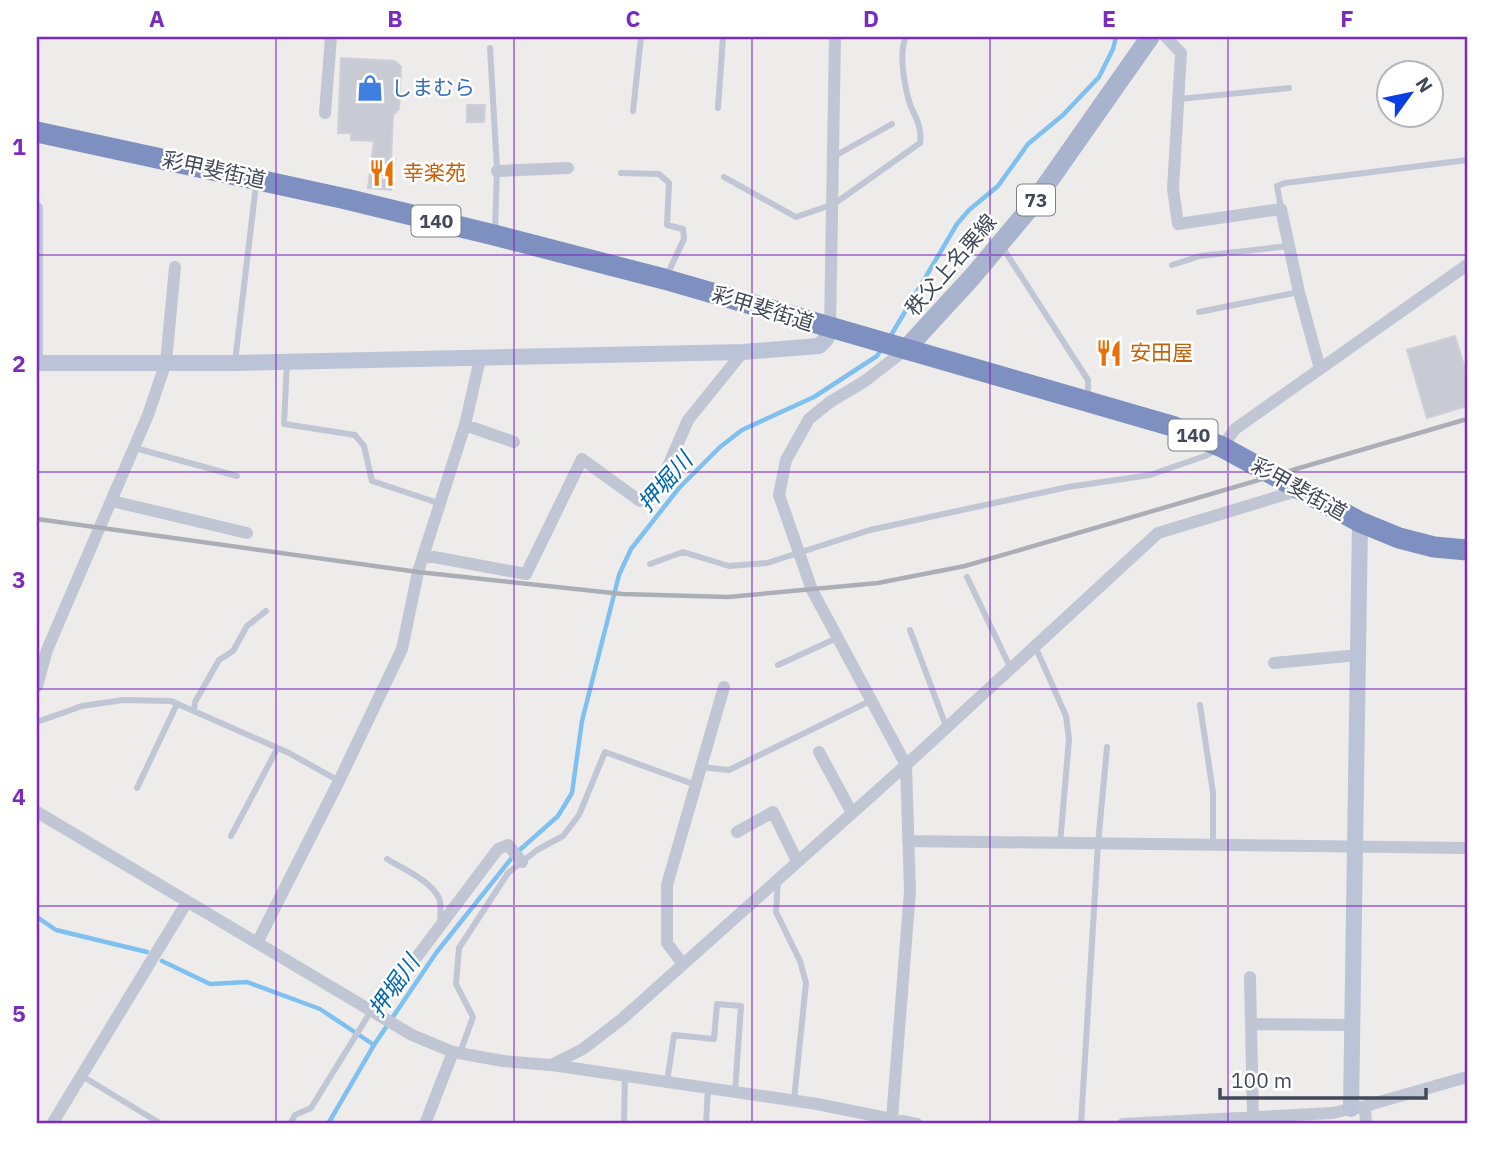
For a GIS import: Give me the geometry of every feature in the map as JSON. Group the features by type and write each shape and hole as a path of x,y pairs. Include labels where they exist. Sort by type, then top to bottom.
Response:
{"highway":[{"name":"彩甲斐街道","path":"37,132 494,235 664,279 1172,426 1222,447 1360,522 1399,538 1434,547 1467,551"}],"main road":[{"name":"秩父上名栗線","path":"898,348 1000,243 1030,208 1150,37"}],"street":[{"path":"325,113 331,37"},
{"path":"37,210 37,363 480,359 743,352 819,346 826,339 841,332 832,158 835,37"},
{"path":"1166,37 1181,53 1173,190 1178,224 1281,209 1299,292 1320,369"},
{"path":"497,172 568,168"},
{"path":"1222,447 1235,429 1467,265"},
{"path":"37,686 47,650 135,448 166,362 174,267"},
{"path":"892,1119 910,891 906,765 812,590 779,495 786,460 809,419 830,402 865,381 898,348"},
{"path":"423,555 526,574 582,459 640,501 666,471 688,421 743,352"},
{"path":"257,943 402,649 423,555 465,425 480,359"},
{"path":"465,425 514,442"},
{"path":"551,1065 583,1049 622,1019 906,765 1158,533 1300,490"},
{"path":"112,501 247,533"},
{"path":"1360,522 1353,1025 1358,1108 1366,1124"},
{"path":"1274,663 1358,655"},
{"path":"682,963 667,943 667,885 724,687"},
{"path":"819,752 852,813"},
{"path":"37,812 412,1035 456,1053 794,1100 911,1124"},
{"path":"737,832 773,812 797,861"},
{"path":"908,841 1355,849 1467,848"},
{"path":"371,1011 388,985 410,966 498,849 509,847 522,862"},
{"path":"52,1124 187,902"},
{"path":"1245,1120 1251,1024 1250,977"},
{"path":"1251,1024 1353,1025"},
{"path":"425,1124 456,1053"},
{"path":"1123,1124 1245,1120 1332,1113 1467,1077"}],"lane":[{"path":"633,111 641,37"},
{"path":"718,108 723,37"},
{"path":"724,177 796,217 834,204 920,143 922,130 910,104 902,61 902,45 906,37"},
{"path":"490,48 497,172 494,235"},
{"path":"1180,99 1289,88"},
{"path":"832,158 892,124"},
{"path":"1281,209 1277,186 1285,183 1467,160"},
{"path":"621,173 659,174 669,183 667,225 684,229 684,239 664,279"},
{"path":"235,363 257,180"},
{"path":"1000,243 1088,380 1088,402"},
{"path":"1172,265 1200,256 1289,246"},
{"path":"1199,312 1299,292"},
{"path":"287,361 284,424 355,435 363,446 372,481 438,503"},
{"path":"650,564 683,552 729,566 767,563 870,530 1068,487 1150,475 1205,456 1222,447"},
{"path":"135,448 237,476"},
{"path":"967,577 1011,668"},
{"path":"194,711 195,702 219,660 233,651 247,626 266,611"},
{"path":"911,630 947,727"},
{"path":"778,665 837,638"},
{"path":"1035,646 1066,716 1069,739 1060,844"},
{"path":"37,722 82,706 123,699 171,701 289,753 339,781"},
{"path":"701,767 729,769 870,701"},
{"path":"138,788 177,704"},
{"path":"1200,705 1213,793 1213,846"},
{"path":"1081,1124 1098,844 1107,747"},
{"path":"231,836 277,749"},
{"path":"456,1053 473,1017 456,984 459,948 508,873 563,836 579,816 606,752 695,785"},
{"path":"387,859 429,886 435,893 440,901 440,926"},
{"path":"778,878 776,912 800,961 806,983 794,1100"},
{"path":"667,1082 674,1035 714,1039 717,1004 741,1006 734,1091"},
{"path":"290,1124 295,1115 311,1108 371,1011"},
{"path":"82,1076 161,1124"},
{"path":"624,1124 625,1076"},
{"path":"706,1124 708,1088"}],"building":[{"name":"しまむら","path":"341,58 395,61 401,67 399,109 393,115 391,159 395,159 391,190 368,188 374,141 351,140 351,133 338,133"},
{"path":"467,105 485,105 484,122 467,122"},
{"path":"1455,336 1467,375 1467,406 1427,418 1407,350"}],"waterway":[{"name":"押堀川","path":"890,337 957,224 969,210 998,186 1028,144 1063,115 1099,77 1116,37"},
{"name":"押堀川","path":"328,1124 374,1045 436,953 514,855 558,816 572,793 582,721 619,575 631,549 679,488 720,447 742,430 814,397 877,356 881,350"},
{"path":"37,917 56,930 147,952"},
{"path":"162,961 210,984 247,982 320,1009 374,1045"}],"railway":[{"path":"37,519 418,572 622,594 728,597 878,583 965,566 1467,419"}],"place":[{"name":"しまむら","path":"370,88"},
{"name":"幸楽苑","path":"382,173"},
{"name":"安田屋","path":"1109,353"}]}
